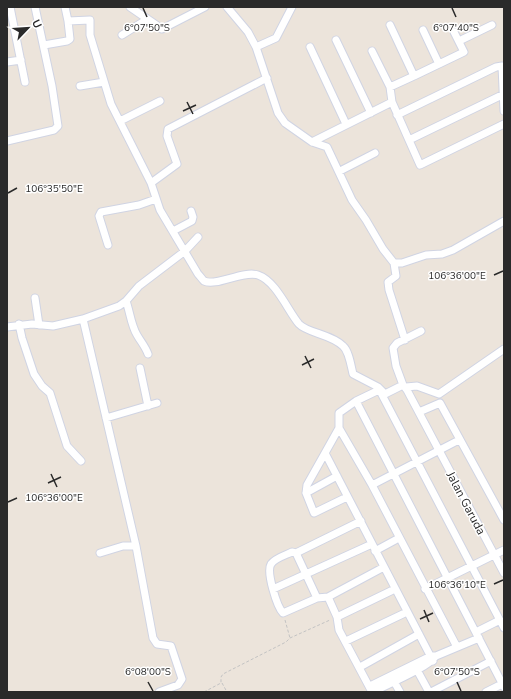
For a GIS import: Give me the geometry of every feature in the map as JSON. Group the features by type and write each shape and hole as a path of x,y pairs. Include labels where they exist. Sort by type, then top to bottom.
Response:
{"street":[{"path":"10,7 25,82"},
{"path":"7,140 54,130 58,126 44,45 35,7"},
{"path":"44,45 67,42 70,39 65,7"},
{"path":"130,7 160,29 164,29 204,7"},
{"path":"228,7 248,32 256,47 278,112 285,123 312,142 327,147 340,171 352,200 383,249 394,263 396,276 388,282 389,290 405,340 421,331"},
{"path":"256,47 276,38 292,7"},
{"path":"68,21 90,20 90,35 111,104 151,183 156,199 172,231 198,274 205,281 226,280 245,274 259,275 266,280 280,295 300,325 330,337 344,346 353,374 385,394 404,386 417,386 439,394 504,349"},
{"path":"122,35 146,20"},
{"path":"390,25 414,76"},
{"path":"459,41 492,25"},
{"path":"423,30 439,64"},
{"path":"390,87 464,52 454,32"},
{"path":"336,40 371,113"},
{"path":"310,47 346,124"},
{"path":"372,50 390,87 392,102 420,165 504,124"},
{"path":"7,62 21,60"},
{"path":"397,115 496,66 502,66 502,95 504,111"},
{"path":"151,183 177,164 167,136 168,129 267,78"},
{"path":"80,86 104,82"},
{"path":"409,140 502,95"},
{"path":"120,121 160,101"},
{"path":"312,142 392,102"},
{"path":"340,171 375,153"},
{"path":"108,245 99,216 101,212 139,205 156,199"},
{"path":"172,231 192,220 193,217 191,211"},
{"path":"394,263 402,263 426,255 442,254 453,250 504,220"},
{"path":"7,327 19,324 53,326 82,319 119,306 126,301 140,286 185,251 198,237"},
{"path":"34,298 39,325"},
{"path":"126,301 134,328 137,335 145,344 148,354"},
{"path":"82,319 136,546 153,638 157,644 171,646 182,679 178,685 159,692"},
{"path":"19,324 34,374 42,386 50,393 67,446 81,460"},
{"name":"Jalan Garuda","path":"405,340 397,343 393,348 396,366 404,386 504,573"},
{"path":"140,368 148,406"},
{"path":"348,497 315,514 306,493 307,485 339,428 339,413 356,401 379,389"},
{"path":"379,389 504,628"},
{"path":"356,401 503,685 486,692"},
{"path":"106,418 157,403"},
{"path":"418,412 440,403 459,440 464,443 504,520"},
{"path":"339,428 372,486 425,589 457,647"},
{"path":"372,486 459,440"},
{"path":"325,453 407,612 433,657"},
{"path":"306,493 337,476"},
{"path":"361,521 296,553 292,552 272,562 268,569 280,610 283,613 317,598 328,597 384,567"},
{"path":"273,589 399,538"},
{"path":"100,553 123,546 136,546"},
{"path":"425,589 504,550"},
{"path":"296,553 317,598"},
{"path":"337,617 395,589"},
{"path":"328,597 337,617 339,630 372,690 433,657 457,647 500,620"},
{"path":"346,641 407,612"},
{"path":"360,667 419,634"},
{"path":"393,678 417,670 433,657"},
{"path":"417,670 430,692 491,661"},
{"path":"393,678 400,692"}],"path":[{"path":"283,613 290,638"},
{"path":"227,692 221,683 221,677 223,674 286,642 290,638 337,617"},
{"path":"204,692 221,683"}]}
